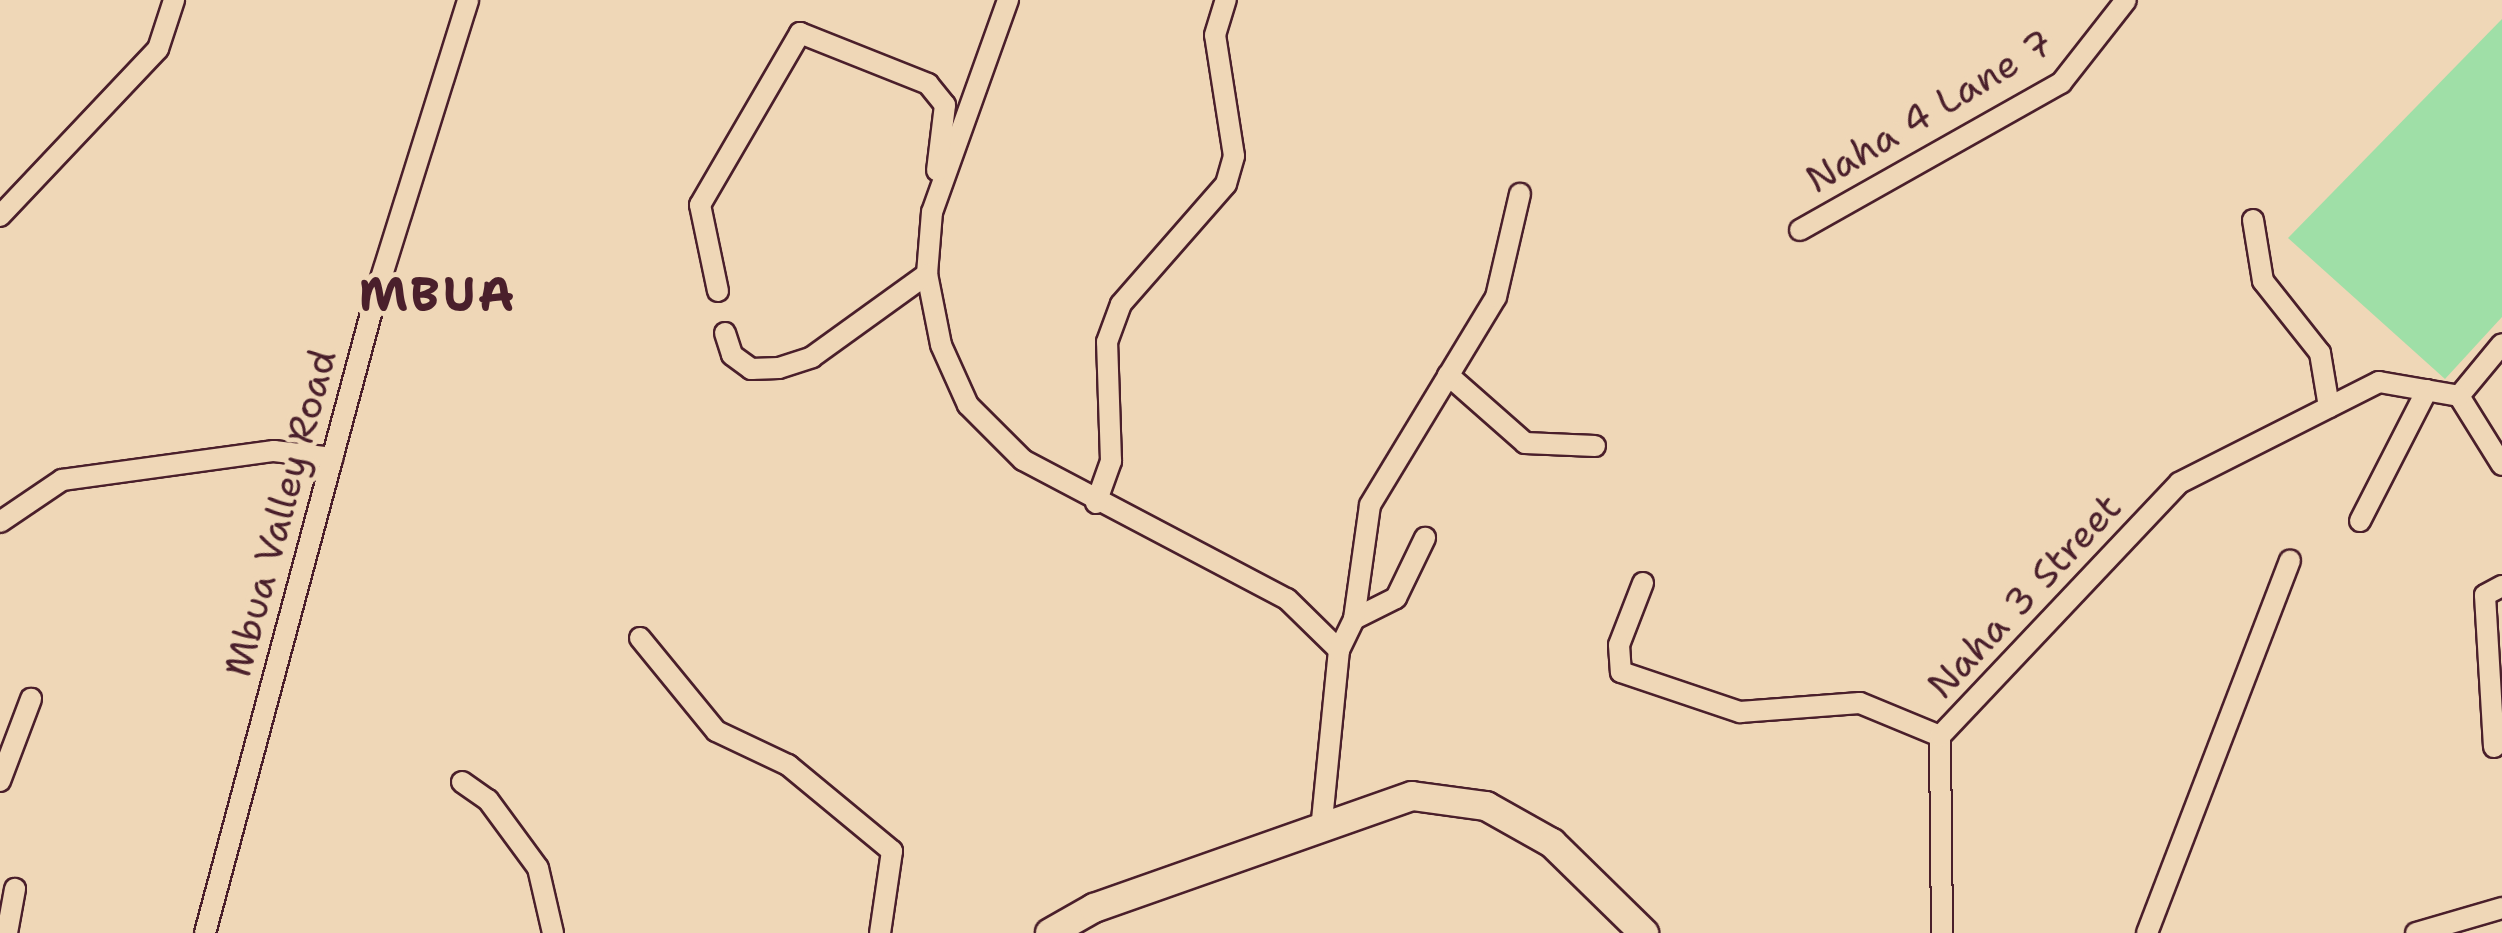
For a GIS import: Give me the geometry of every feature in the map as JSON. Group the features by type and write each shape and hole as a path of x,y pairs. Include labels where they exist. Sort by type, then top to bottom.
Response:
{"street":[{"path":"0,216 158,49 174,0"},
{"name":"Mbua Valley Road","path":"205,933 333,458 468,0"},
{"path":"934,202 1008,0"},
{"path":"1096,503 1112,461 1107,342 1121,304 1226,184 1234,156 1216,35 1226,0"},
{"name":"Naha 4 Lane 7","path":"1800,230 2061,82 2126,0"},
{"path":"718,290 700,204 800,33 928,84 945,105 926,274 968,405 1024,460 1096,503 1288,599 1339,650"},
{"path":"1321,831 1339,650 1354,619 1370,505 1496,297 1520,194"},
{"path":"2253,220 2263,281 2320,353 2330,408"},
{"path":"725,333 732,355 751,369 779,368 812,357 926,274"},
{"path":"2502,344 2459,396 2502,466"},
{"path":"1448,375 1526,443 1595,446"},
{"name":"Naha 3 Street","path":"1942,933 1940,736 2178,484 2379,382 2459,396"},
{"path":"2360,521 2427,390"},
{"path":"0,522 62,480 274,451 333,458"},
{"path":"1354,619 1396,598 1425,538"},
{"path":"2147,933 2290,562"},
{"path":"1643,582 1619,645 1621,672 1740,712 1860,703 1940,736"},
{"path":"2494,746 2485,595 2502,586"},
{"path":"640,638 716,731 788,765 892,851 880,933"},
{"path":"0,780 31,698"},
{"path":"462,782 488,800 538,868 553,933"},
{"path":"1050,933 1094,908 1412,796 1486,806 1552,843 1644,933"},
{"path":"7,933 15,890"},
{"path":"2416,933 2502,908"}],"green space":[{"path":"2502,19 2502,317 2445,379 2288,238"}],"district":[{"name":"MBUA","path":"438,295"}]}
